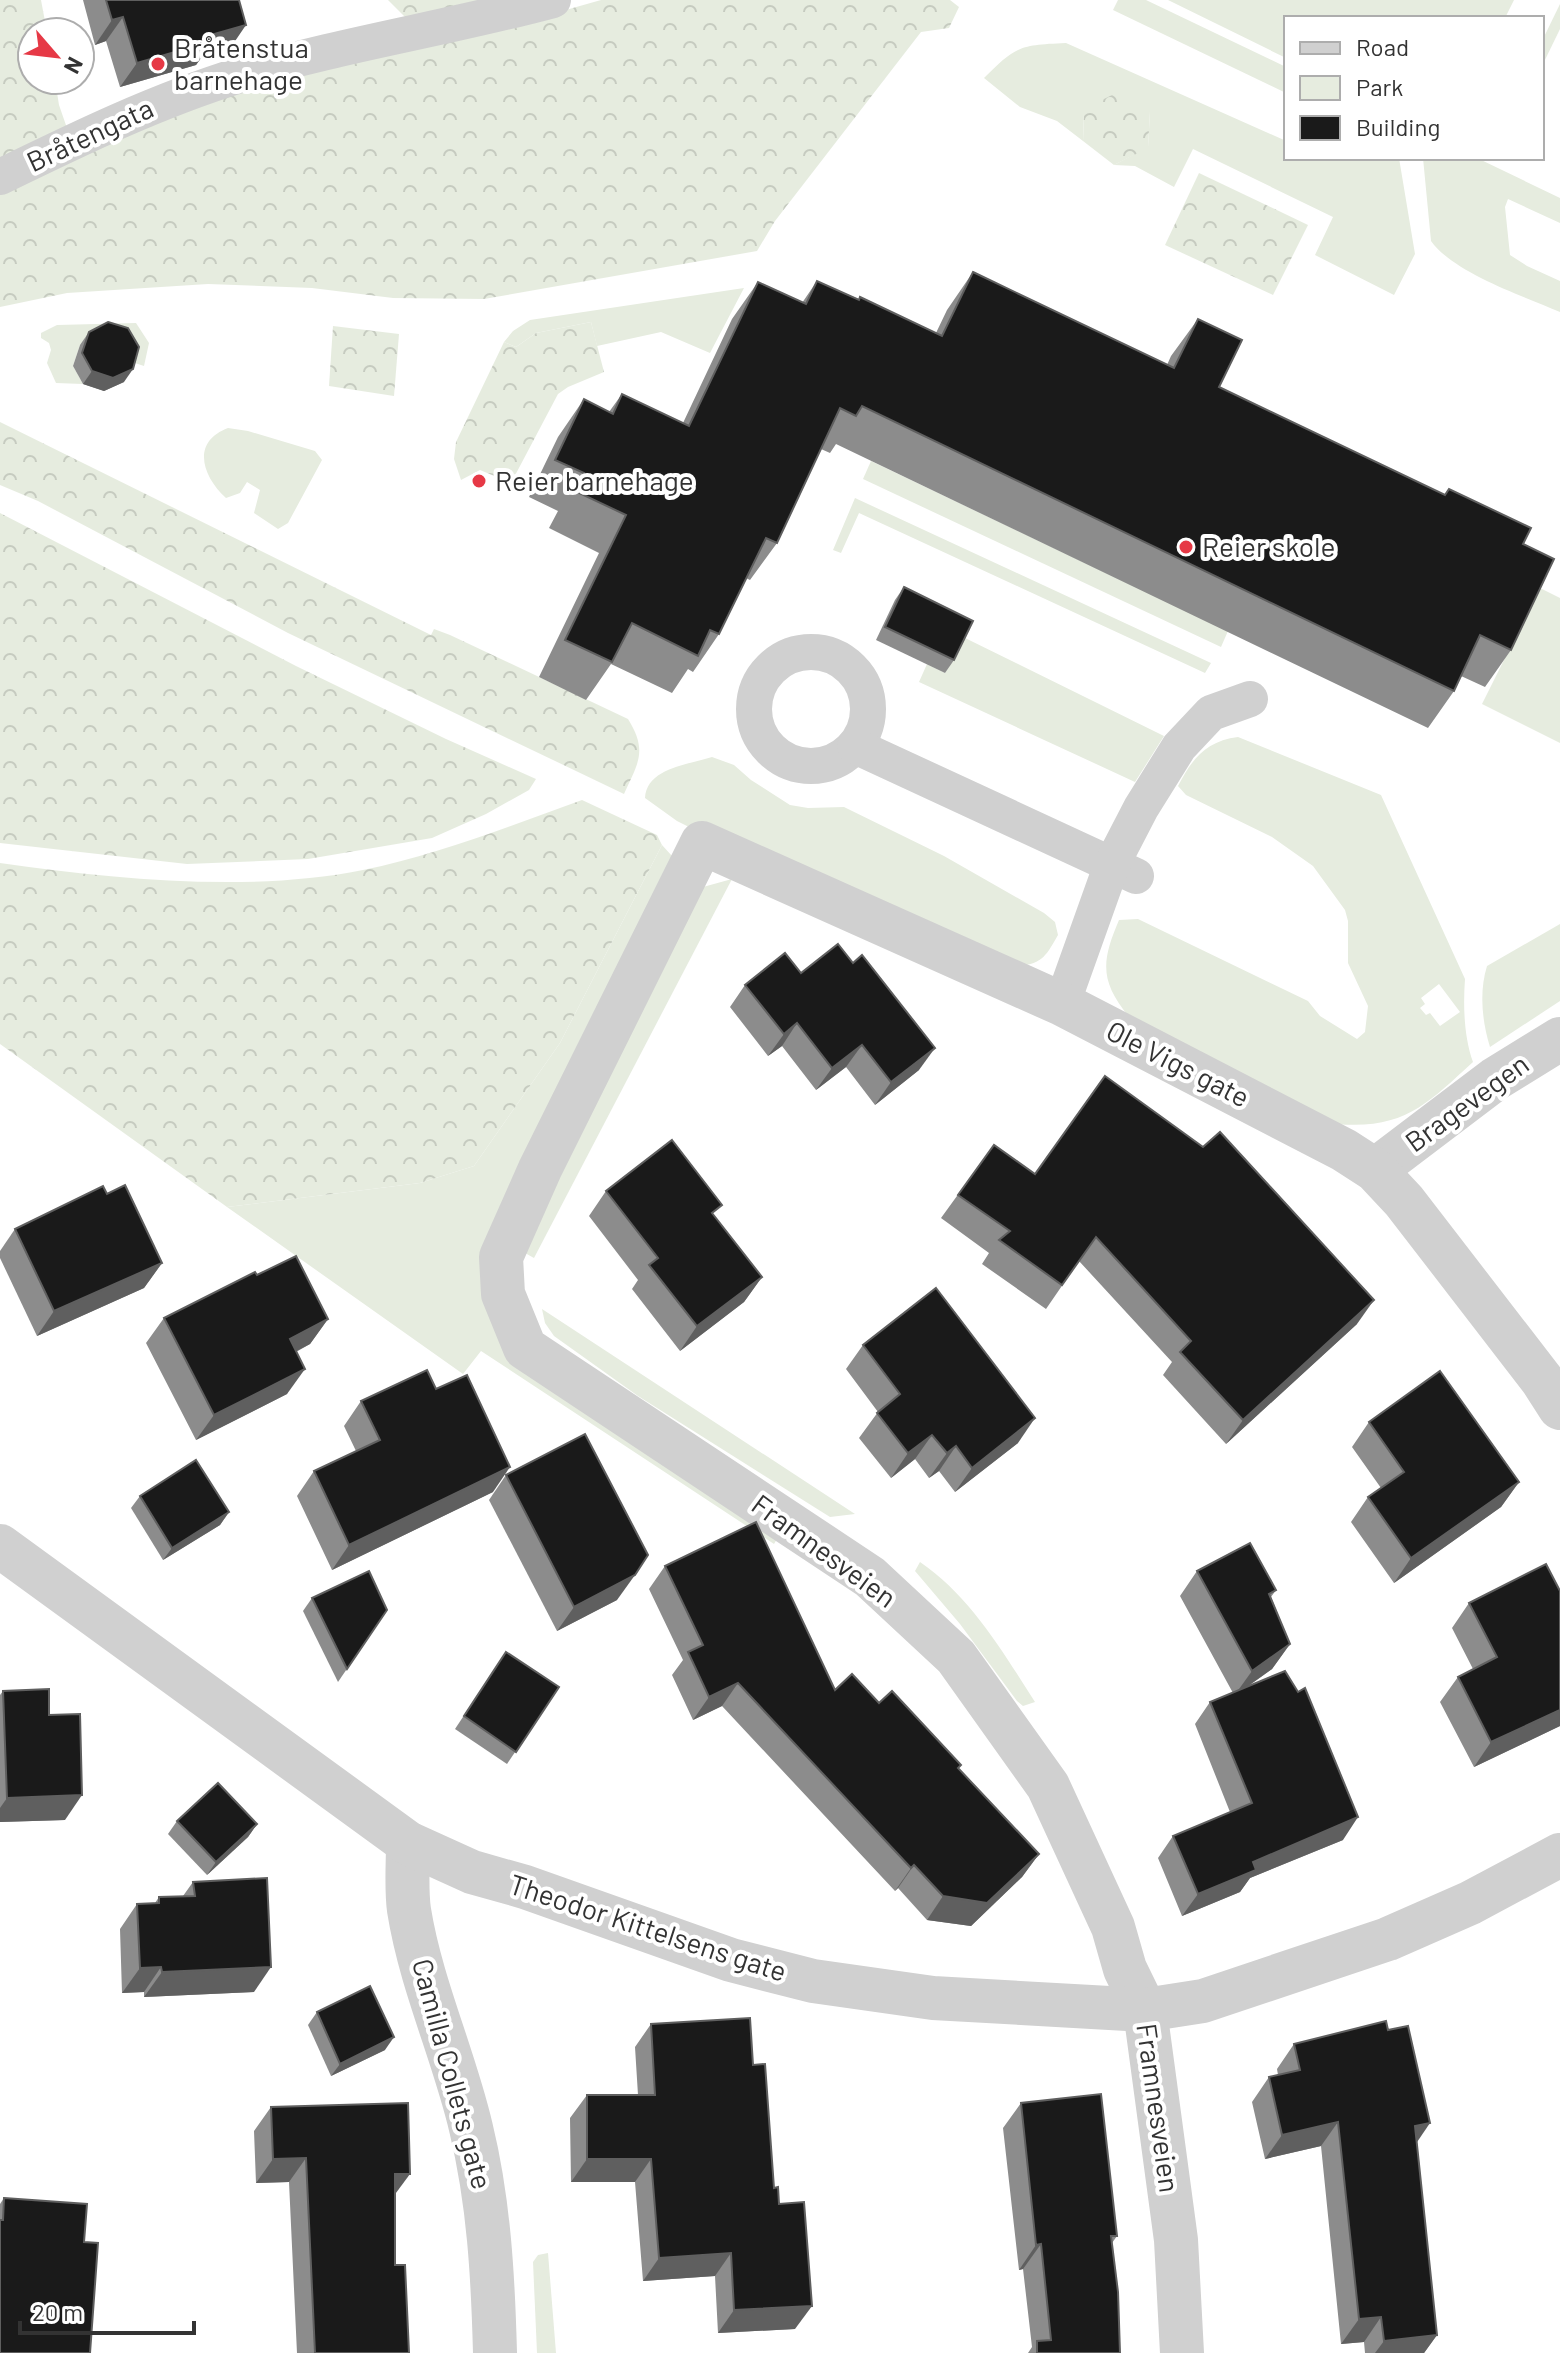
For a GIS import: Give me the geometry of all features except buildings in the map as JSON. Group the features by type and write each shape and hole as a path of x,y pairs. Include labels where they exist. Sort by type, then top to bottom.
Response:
{"street":[{"name":"Ole Vigs gate","path":"702,843 1062,1004 1344,1150 1375,1170 1404,1201 1542,1380 1560,1408"},
{"name":"Framnesveien","path":"702,843 540,1169 501,1257 503,1294 509,1313 525,1348 870,1577 956,1657 1048,1786 1113,1927 1125,1969 1145,2010 1176,2240 1182,2353"},
{"name":"Bragevegen","path":"1375,1170 1495,1079 1560,1039"},
{"name":"Theodor Kittelsens gate","path":"0,1546 408,1843 472,1872 525,1887 731,1960 813,1981 933,1998 1145,2010 1203,2001 1388,1939 1470,1903 1560,1855"},
{"name":"Camilla Collets gate","path":"408,1843 409,1908 423,1970 471,2127 487,2208 494,2291 495,2353"}],"lane":[{"name":"Bråtengata","path":"0,177 144,108 240,75 344,48 468,23 553,0"},
{"path":"1062,1004 1124,870 1141,808 1179,747 1211,713 1250,699"},
{"path":"855,746 1124,870"}],"green space":[{"path":"0,0 41,0 44,16 16,16 16,96 58,96 68,131 0,165"},
{"path":"388,0 515,0 410,22"},
{"path":"601,0 950,0 959,7 949,28 921,32 775,221 757,251 484,299 393,298 312,288 208,284 67,293 0,307 0,191 102,139 295,74 534,19"},
{"path":"1118,0 1146,0 1284,66 1284,92 1113,10"},
{"path":"1168,0 1514,0 1506,16 1284,16 1284,57"},
{"path":"1560,4 1560,29 1544,62 1544,37"},
{"path":"1066,43 1284,140 1284,160 1399,160 1415,254 1394,295 1315,255 1333,217 1193,149 1174,187 1135,166 1114,165 1148,147 1150,112 1084,113 1083,141 1057,121 1020,107 984,78 1012,53 1038,45"},
{"path":"1120,91 1150,112 1148,148 1114,165 1083,141 1084,114 1077,113 1076,106 1081,101 1090,106"},
{"path":"1423,160 1481,160 1560,198 1560,223 1508,199 1505,207 1510,255 1560,281 1560,312 1472,273 1442,253 1431,241"},
{"path":"1199,173 1308,225 1273,295 1165,245"},
{"path":"744,288 710,353 661,332 597,346 591,322 536,333 516,347 504,342 513,331 530,320"},
{"path":"591,322 604,372 558,394 511,483 480,470 461,480 454,459 456,442 504,342 516,347 536,333"},
{"path":"136,323 149,343 144,366 80,345 73,366 83,384 56,383 47,363 51,350 49,343 41,338 41,333 57,325"},
{"path":"333,326 399,334 394,396 329,386"},
{"path":"0,422 431,635 434,629 450,635 628,719 638,740 639,757 624,794 288,633 38,501 0,485"},
{"path":"228,428 315,451 322,460 288,523 278,529 254,513 260,490 247,482 240,493 226,498 206,470 205,450 209,442"},
{"path":"871,461 1228,631 1221,647 863,479"},
{"path":"855,498 1211,663 1205,673 859,513 841,553 833,550"},
{"path":"0,513 296,666 536,779 529,790 486,814 432,838 308,859 187,864 0,843"},
{"path":"1540,588 1560,598 1560,743 1482,704"},
{"path":"963,637 1164,736 1135,782 919,682 927,664 945,673"},
{"path":"1238,737 1381,795 1465,979 1465,1021 1473,1062 1413,1111 1380,1123 1336,1124 1129,1017 1113,993 1106,971 1113,935 1119,920 1138,919 1308,1001 1320,1016 1357,1039 1365,1032 1368,1006 1348,963 1345,910 1313,866 1272,837 1186,795 1178,786 1201,753 1227,739","holes":["1439,984 1460,1012 1440,1026 1430,1013 1426,1015 1420,1008 1425,1004 1421,998"]},
{"path":"712,757 734,765 790,805 844,807 944,856 1055,922 1058,935 1051,948 1034,963 1019,966 707,836 677,821 645,798 647,788 660,774"},
{"path":"582,800 657,835 662,845 560,1043 474,1166 420,1183 227,1207 0,1044 0,863 182,881 274,881 319,877 419,856"},
{"path":"662,845 672,856 483,1295 783,1529 774,1544 481,1351 463,1374 227,1207 420,1183 474,1166 560,1043"},
{"path":"732,879 534,1258 525,1253 525,1235 703,887"},
{"path":"1560,924 1560,1001 1490,1047 1482,1006 1487,966"},
{"path":"542,1309 855,1514 830,1517 638,1396 554,1336 545,1323"},
{"path":"920,1562 970,1608 1035,1702 1023,1706 1017,1701 960,1624 915,1571"},
{"path":"548,2253 556,2353 537,2353 533,2262 538,2255"}],"place":[{"name":"Bråtenstua barnehage","path":"158,64"},
{"name":"Reier barnehage","path":"479,481"},
{"name":"Reier skole","path":"1186,547"}]}
